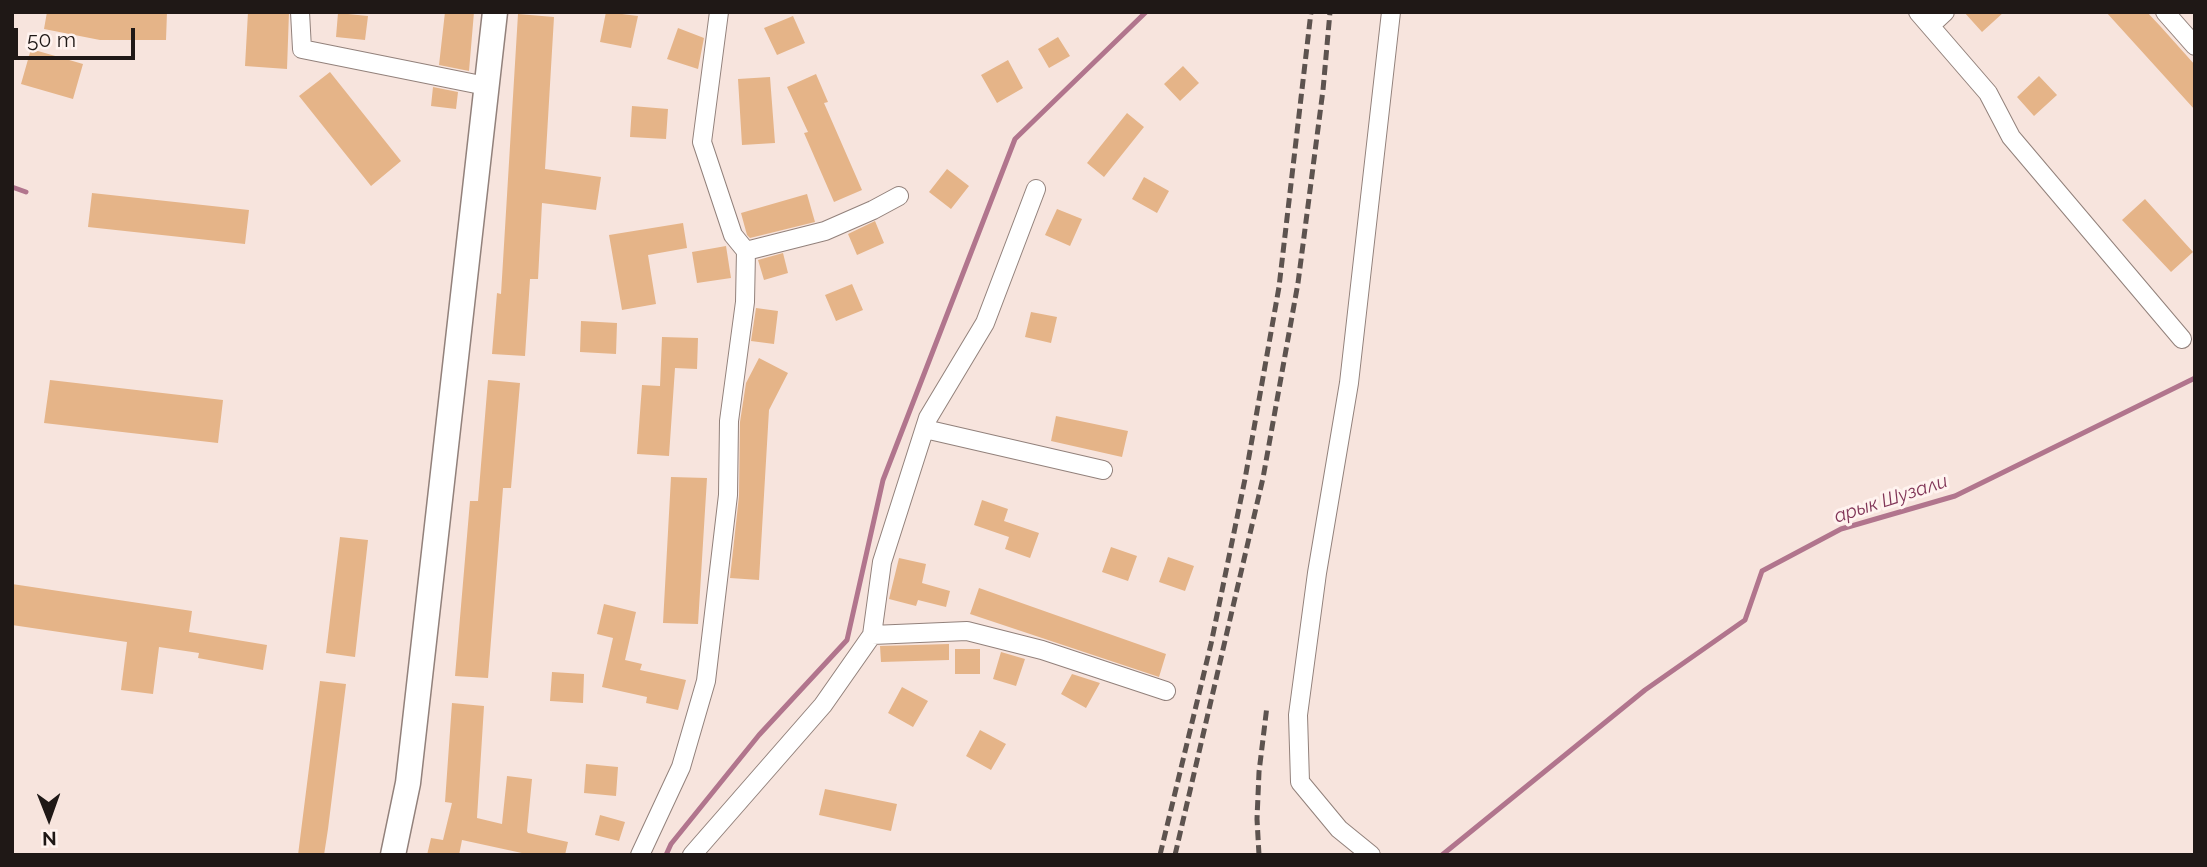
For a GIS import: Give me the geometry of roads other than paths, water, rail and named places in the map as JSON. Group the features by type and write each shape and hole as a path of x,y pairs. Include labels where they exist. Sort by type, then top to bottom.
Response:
{"main road":[{"path":"393,855 408,783 495,12"}],"street":[{"path":"300,12 302,49 486,86"},
{"path":"640,855 681,767 706,681 728,495 729,421 745,302 746,251 733,235 702,142 719,12"},
{"path":"1371,855 1339,829 1300,782 1298,715 1349,383 1391,12"},
{"path":"1918,12 1988,93 2011,136 2182,340"},
{"path":"1930,26 1945,12"},
{"path":"2165,12 2195,46"},
{"path":"692,855 823,705 872,635 882,562 929,418 985,323 1036,189"},
{"path":"746,251 825,231 899,196"},
{"path":"925,429 1102,470"},
{"path":"872,635 967,631 1042,650 1166,691"}],"waterway":[{"path":"666,855 671,844 759,735 847,640 883,480 1015,139 1146,12"},
{"path":"12,187 26,192"},
{"name":"арык Шузали","path":"1442,855 1645,690 1745,620 1762,571 1841,529 1955,496 2195,378"}],"railway":[{"path":"1160,855 1211,644 1245,479 1279,287 1311,12"},
{"path":"1175,855 1263,478 1298,283 1323,90 1330,12"},
{"path":"1259,855 1259,772 1267,706"}]}
